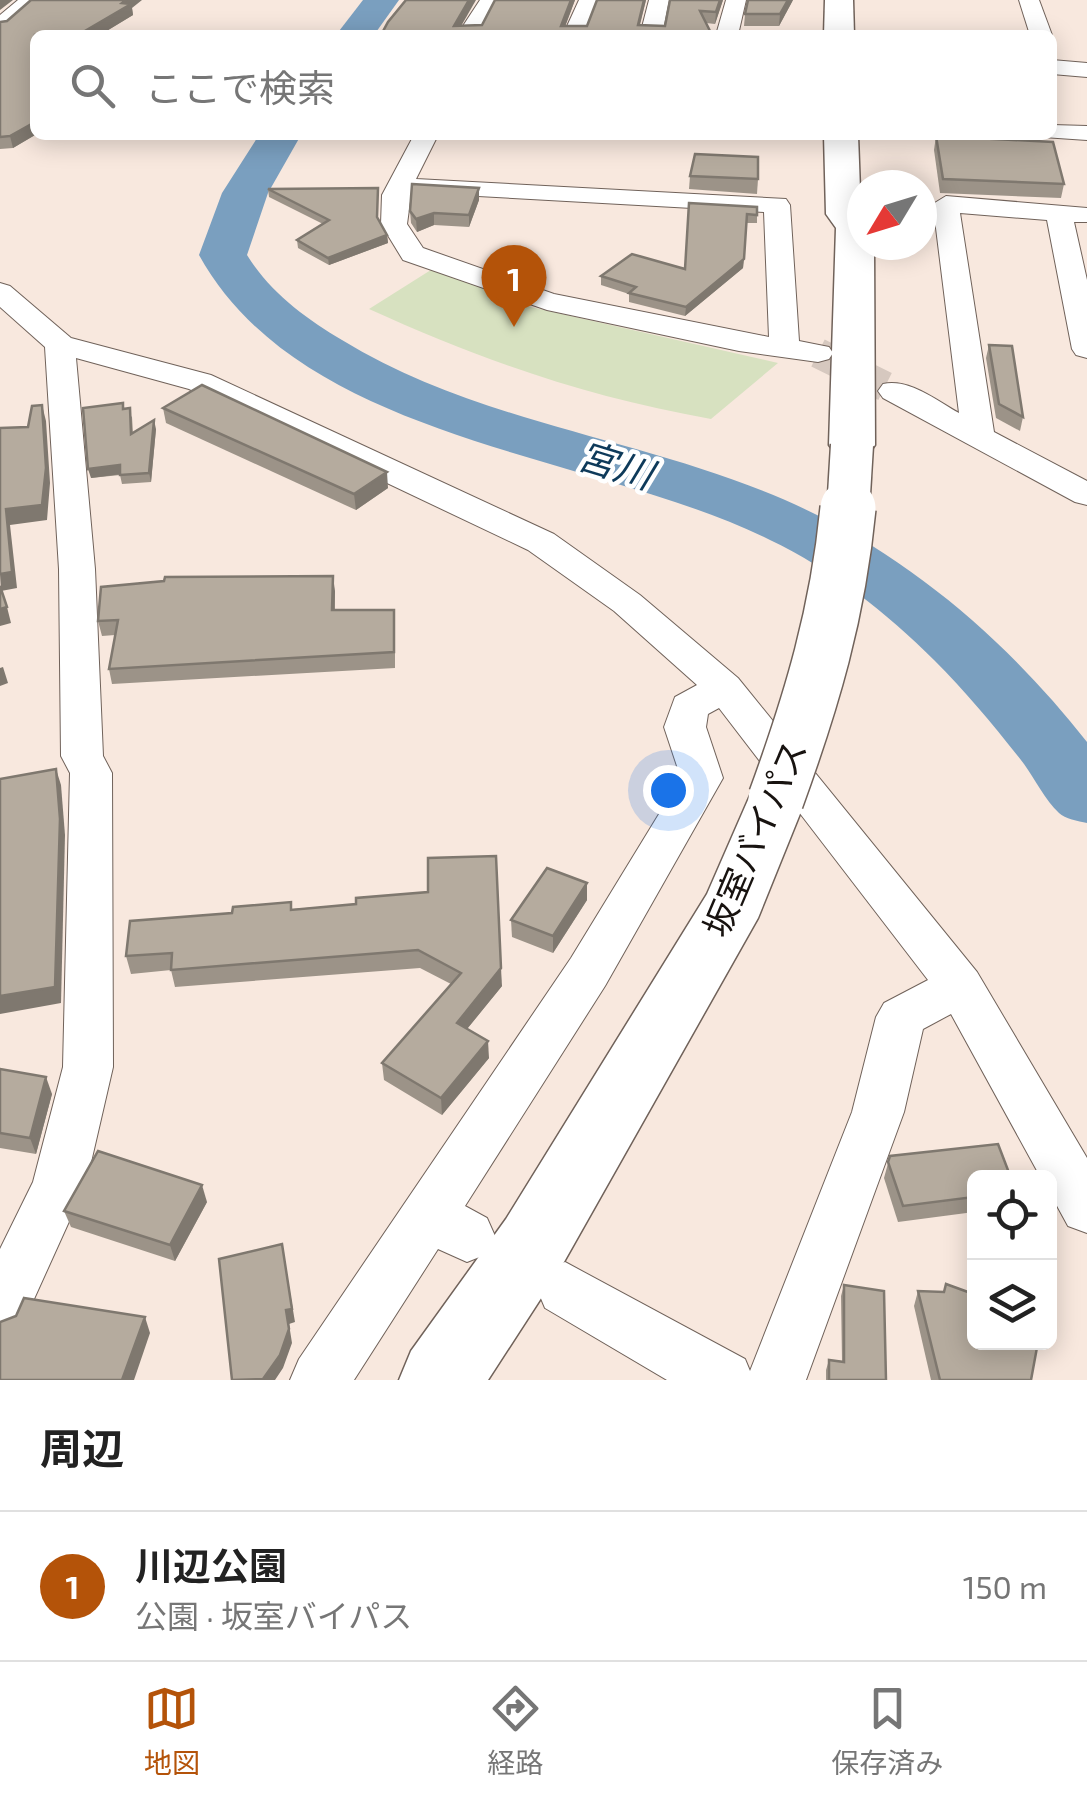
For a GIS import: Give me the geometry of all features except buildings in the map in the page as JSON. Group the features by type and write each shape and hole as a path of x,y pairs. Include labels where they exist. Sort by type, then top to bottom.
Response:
{"highway":[{"path":"839,0 839,30"},
{"name":"坂室バイパス","path":"841,140 847,216"},
{"path":"870,170 872,140"},
{"name":"坂室バイパス","path":"440,1380 532,1244 736,901 776,799 814,696 850,515 857,260"}],"street":[{"path":"0,25 30,0"},
{"path":"471,30 490,0"},
{"path":"576,30 588,0"},
{"path":"652,30 659,0"},
{"path":"728,30 736,0"},
{"path":"1028,0 1039,30"},
{"path":"1057,67 1087,70"},
{"path":"1057,132 1087,134"},
{"path":"424,140 395,195 394,224 412,254 547,302 739,342 818,353"},
{"path":"404,184 776,205 784,346"},
{"path":"978,434 946,204 1073,214 1087,349"},
{"path":"0,292 60,344 200,382 541,542 626,603 724,687 960,986 1087,1208"},
{"path":"0,1310 59,1184 88,1067 90,773 82,756 77,569 60,344"},
{"path":"894,390 1078,482"},
{"path":"320,1380 448,1225 588,972 702,778 685,726 689,707 724,687"},
{"path":"776,1380 878,1112 901,1018 960,986"},
{"path":"565,1289 724,1380"}],"green space":[{"path":"434,268 531,307 778,363 711,419 621,400 495,361 369,309"}],"waterway":[{"name":"宮川","path":"359,30 381,0"},
{"name":"宮川","path":"277,140 245,193 223,255 247,290 277,319 358,373 418,401 480,424 732,500 838,552 880,579 957,644 1026,717 1087,796"}],"tunnel":[{"path":"818,353 894,391"}],"place":[{"name":"川辺公園","path":"514,327"}]}
